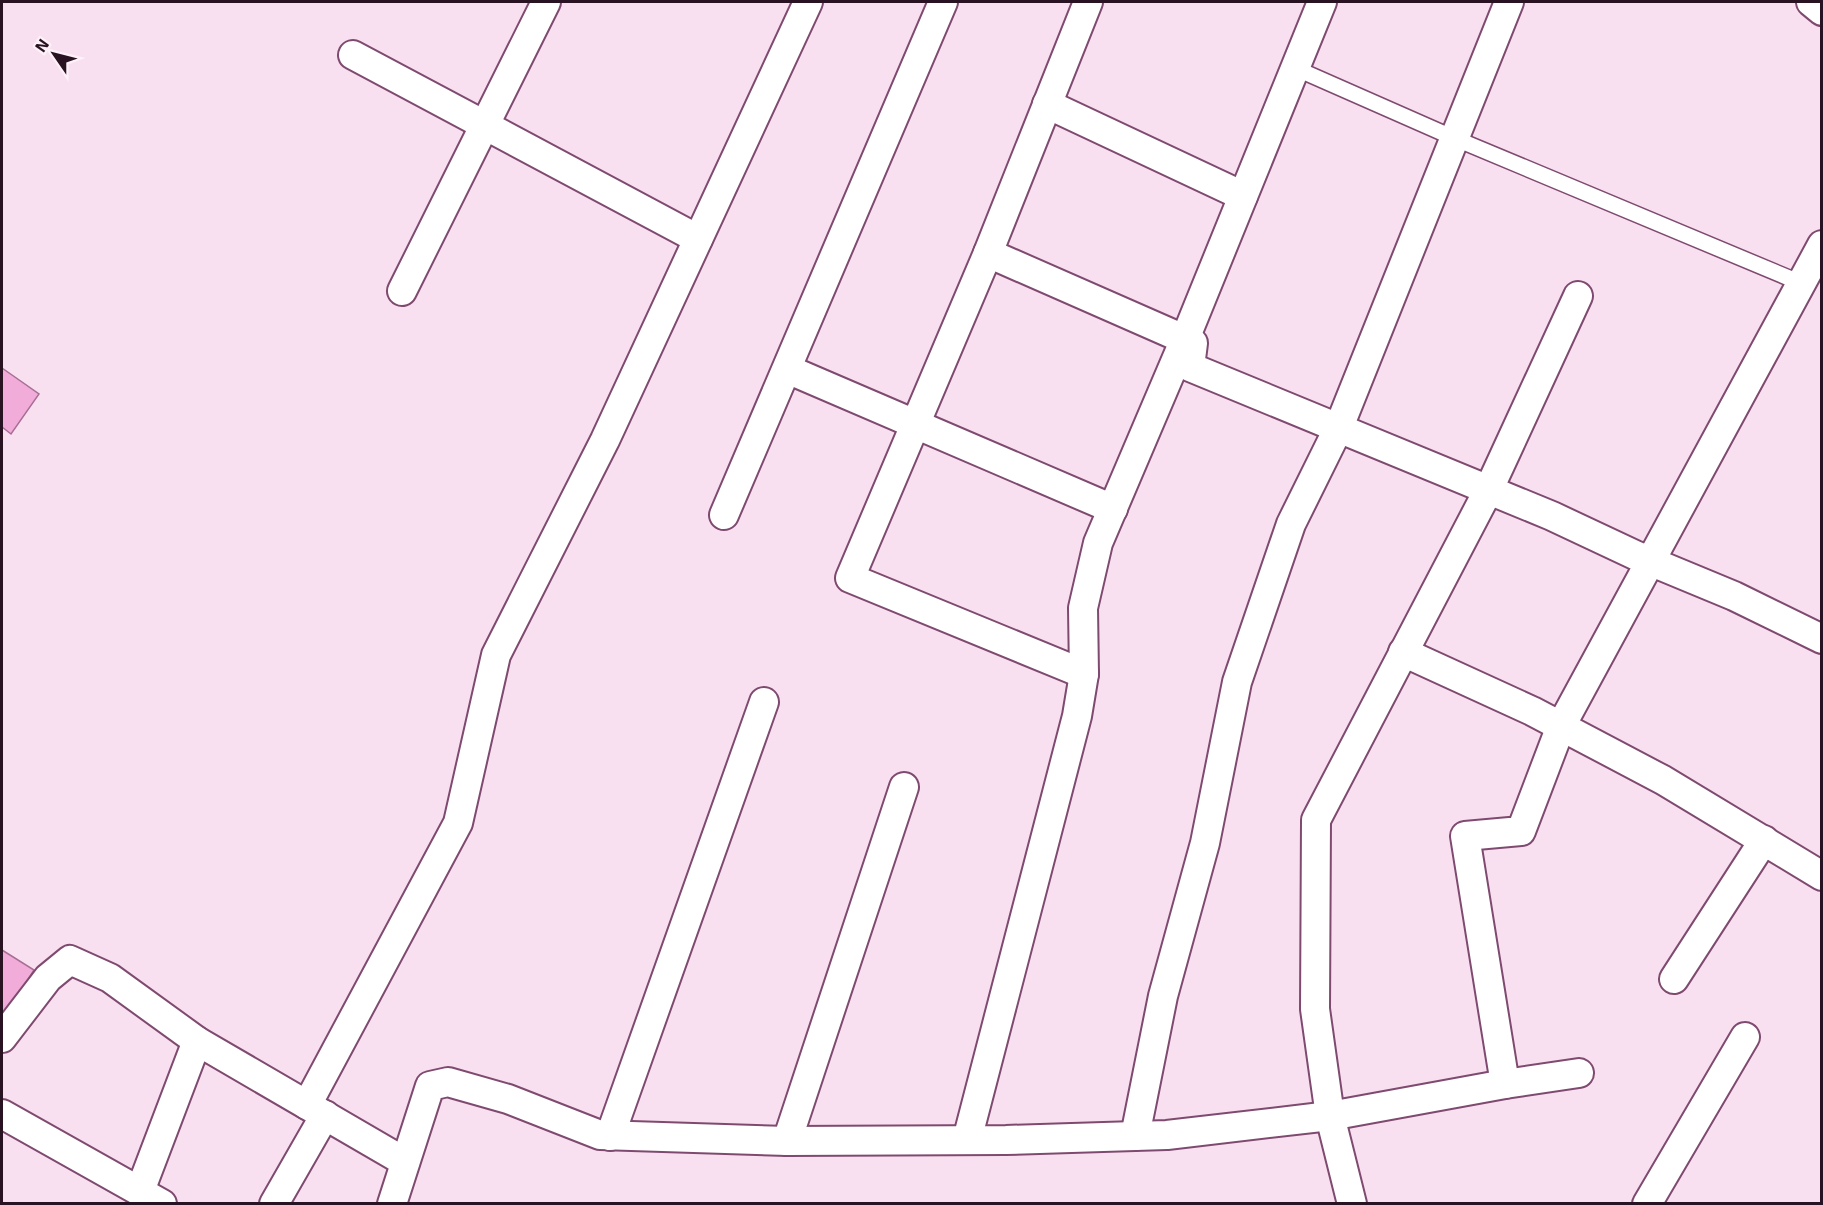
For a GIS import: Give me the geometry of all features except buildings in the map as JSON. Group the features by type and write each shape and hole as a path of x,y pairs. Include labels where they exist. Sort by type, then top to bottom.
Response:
{"street":[{"path":"402,291 546,2"},
{"path":"274,1203 316,1110 458,823 496,655 605,440 808,2"},
{"path":"724,515 943,2"},
{"path":"1084,674 850,578 988,253 1088,2"},
{"path":"967,1140 1077,716 1084,674 1083,609 1098,543 1185,339 1322,2"},
{"path":"1135,1136 1163,996 1205,843 1237,682 1291,524 1339,427 1509,2"},
{"path":"1811,2 1821,11"},
{"path":"353,55 698,239"},
{"path":"1047,104 1243,196"},
{"path":"1505,1084 1465,836 1521,831 1561,726 1821,245"},
{"path":"988,253 1193,343 1190,367 1552,516 1734,596 1821,639"},
{"path":"1352,1203 1330,1116 1315,1009 1316,820 1489,489 1578,296"},
{"path":"787,369 1113,509"},
{"path":"1403,652 1532,711 1663,780 1821,876"},
{"path":"610,1136 764,702"},
{"path":"787,1141 904,787"},
{"path":"1674,979 1764,840"},
{"path":"2,1038 48,978 70,960 110,978 196,1041 405,1162"},
{"path":"1647,1203 1745,1037"},
{"path":"2,1114 151,1197 196,1041"},
{"path":"392,1203 430,1086 448,1082 508,1099 600,1136 787,1141 967,1140 1167,1135 1330,1116 1579,1073"}],"lane":[{"path":"1295,68 1454,138 1801,283"}]}
